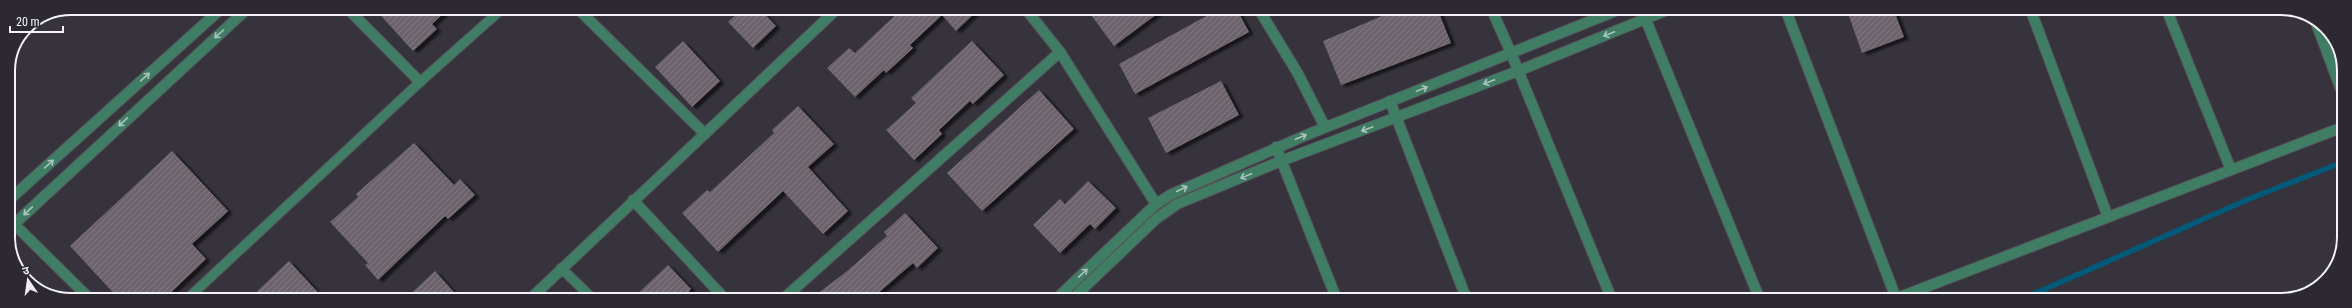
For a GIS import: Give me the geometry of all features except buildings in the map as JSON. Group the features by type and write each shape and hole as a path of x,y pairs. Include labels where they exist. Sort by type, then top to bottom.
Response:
{"street":[{"path":"15,195 214,15"},
{"path":"15,220 240,15"},
{"path":"354,15 420,82"},
{"path":"583,15 705,134"},
{"path":"536,293 831,15"},
{"path":"1031,15 1060,52 1156,204"},
{"path":"1262,15 1297,72 1325,127"},
{"path":"1494,15 1609,293"},
{"path":"1062,293 1156,204 1170,195 1325,127 1606,15"},
{"path":"1644,15 1757,293"},
{"path":"1078,293 1166,211 1177,204 1281,161 1518,71 1655,15"},
{"path":"1788,15 1892,293"},
{"path":"2033,15 2108,217"},
{"path":"2169,15 2231,170"},
{"path":"2318,29 2337,79"},
{"path":"790,293 1060,52"},
{"path":"1390,101 1464,293"},
{"path":"1910,293 2337,130"},
{"path":"1276,148 1334,293"},
{"path":"633,200 719,293"},
{"path":"15,228 83,293"}],"lane":[{"path":"194,293 494,15"},
{"path":"562,268 587,293"}],"waterway":[{"path":"2036,293 2249,199 2337,164"}]}
